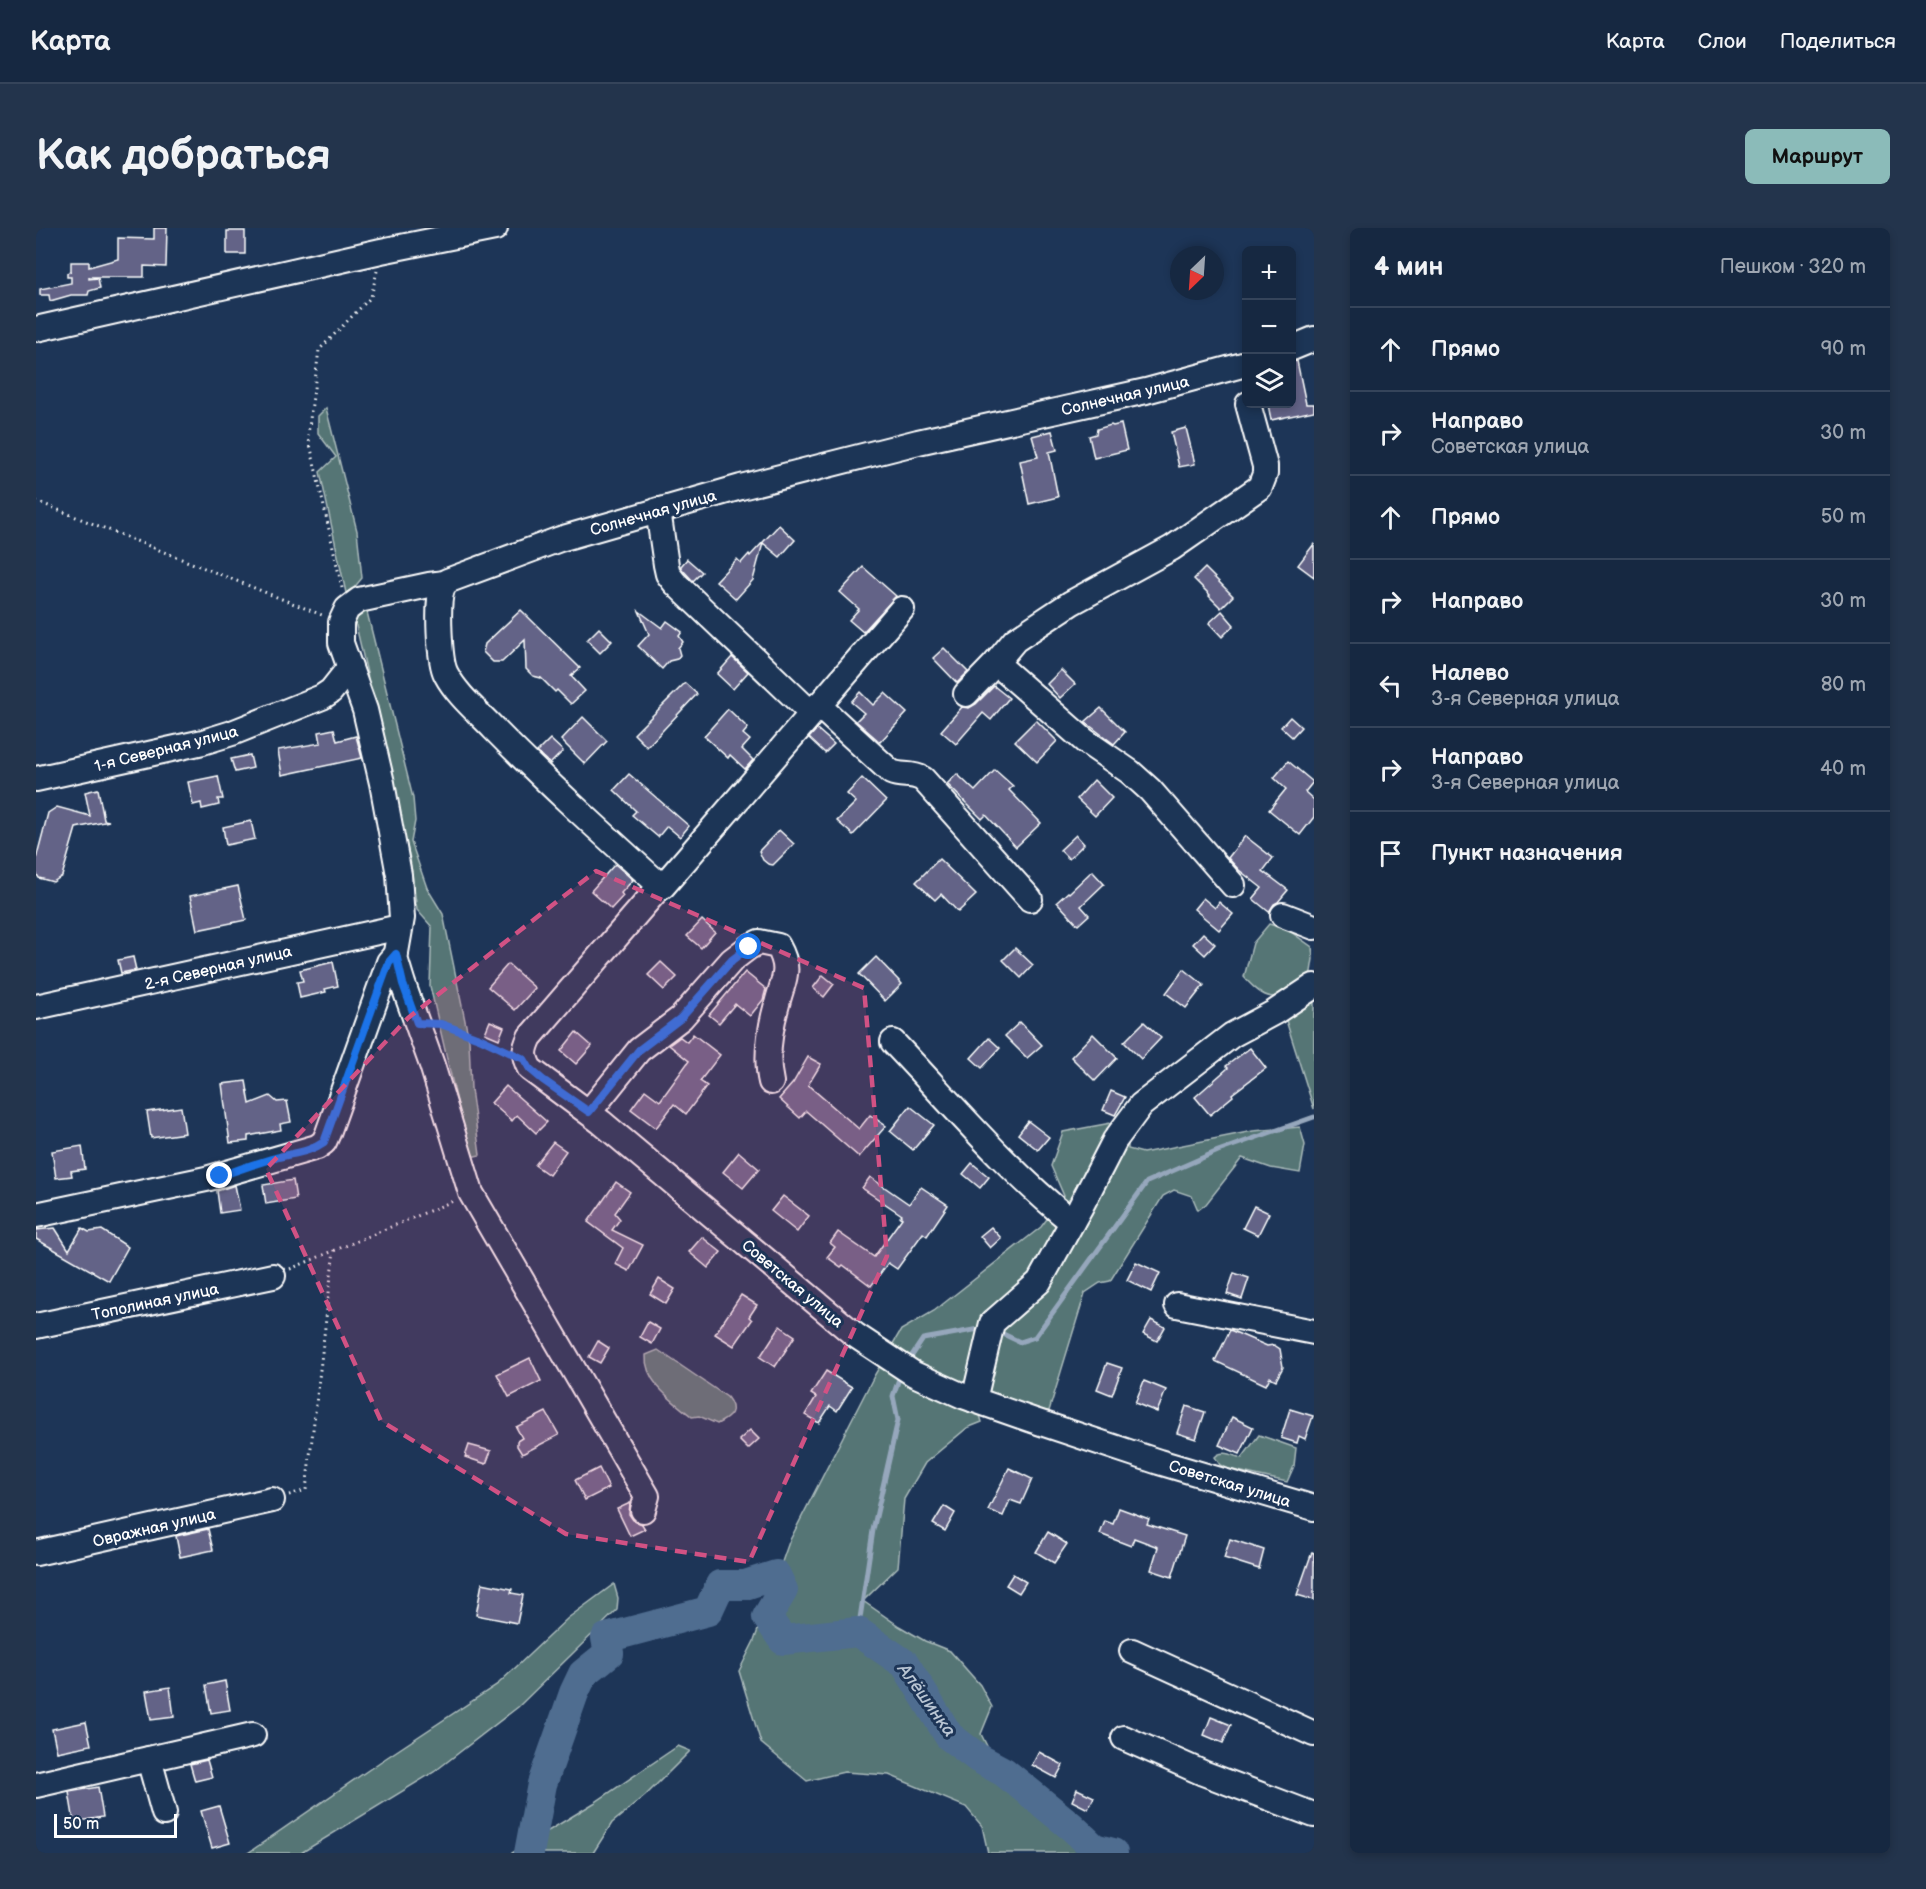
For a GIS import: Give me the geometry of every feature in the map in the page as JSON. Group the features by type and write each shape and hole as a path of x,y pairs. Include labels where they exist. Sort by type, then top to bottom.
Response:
{"street":[{"path":"36,330 393,242 495,228"},
{"path":"1296,346 1314,339"},
{"name":"Солнечная улица","path":"344,616 359,600 445,583 543,545 741,486 1146,391 1242,365"},
{"path":"966,694 1015,640 1049,617 1166,552 1260,487 1264,481 1265,466 1249,408"},
{"path":"658,510 668,574 675,583 815,709 891,772 897,775 915,774 923,779 1030,899"},
{"path":"445,583 442,588 439,616 445,673 463,696 535,771 653,879 656,888"},
{"path":"524,1059 525,1048 530,1037 656,888 663,886 902,609"},
{"path":"344,616 341,642 365,710 382,783 399,875 402,918 396,954 403,984 471,1193 647,1496 643,1510"},
{"path":"996,663 1085,741 1130,772 1150,790 1233,885"},
{"name":"1-я Северная улица","path":"36,779 203,742 232,733 322,697 331,691 350,667"},
{"path":"1283,915 1314,927"},
{"name":"2-я Северная улица","path":"36,1007 400,927"},
{"path":"589,1112 639,1050 681,1018 732,960 759,942 778,946 787,969 777,1002 768,1058 771,1082"},
{"path":"36,1215 206,1179 317,1147 324,1142 389,962 396,954"},
{"path":"974,1400 992,1323 1039,1282 1115,1140 1141,1105 1232,1035 1275,1012 1314,986"},
{"path":"893,1042 995,1152 1072,1222"},
{"name":"Советская улица","path":"524,1059 530,1069 543,1080 589,1112 855,1335 905,1368 974,1400 1100,1443 1314,1508"},
{"name":"Тополиная улица","path":"36,1326 273,1276"},
{"path":"1177,1305 1314,1332"},
{"name":"Овражная улица","path":"36,1553 272,1500"},
{"path":"1132,1651 1314,1734"},
{"path":"36,1785 253,1735"},
{"path":"1124,1738 1203,1773 1314,1815"},
{"path":"149,1759 164,1813"}],"path":[{"path":"344,616 308,435 319,350 372,297 393,242"},
{"path":"36,501 344,616"},
{"path":"417,1023 441,1024 479,1038 524,1059"},
{"path":"273,1276 471,1193"},
{"path":"272,1500 306,1490 334,1250"}],"highlighted area":[{"path":"596,871 864,988 887,1256 749,1562 566,1534 381,1421 266,1169 408,1018"}],"green space":[{"path":"326,408 357,531 362,578 353,589 346,593 320,472 336,457 318,433 318,416"},
{"path":"361,611 367,612 413,798 415,821 411,842 427,888 443,914 469,1040 471,1089 480,1155 470,1157 430,986 432,927 417,910 410,859 354,617"},
{"path":"1269,924 1288,930 1312,947 1310,978 1291,991 1276,997 1262,993 1244,977 1253,943"},
{"path":"1314,994 1314,1109 1284,1014"},
{"path":"1116,1122 1128,1125 1128,1149 1143,1153 1253,1131 1300,1127 1305,1145 1300,1173 1271,1168 1242,1158 1206,1204 1198,1210 1192,1196 1174,1190 1163,1196 1110,1281 1100,1283 1085,1293 1049,1411 1035,1410 971,1384 982,1422 967,1428 925,1463 904,1499 898,1567 863,1601 925,1641 950,1651 980,1685 992,1707 981,1734 997,1766 1056,1817 1107,1853 988,1853 982,1826 966,1807 889,1775 844,1772 807,1781 761,1743 739,1671 754,1641 789,1542 874,1376 901,1330 934,1311 1041,1227 1064,1196 1051,1166 1063,1132"},
{"path":"658,1350 727,1397 732,1406 729,1416 717,1424 699,1416 692,1417 661,1390 650,1374 646,1355"},
{"path":"1259,1435 1296,1448 1294,1466 1287,1482 1229,1469 1220,1465 1215,1457 1224,1453 1242,1458"},
{"path":"614,1584 618,1598 617,1610 518,1707 434,1772 301,1853 248,1853 498,1684 568,1618"},
{"path":"678,1746 690,1751 645,1796 612,1823 593,1853 512,1853 594,1803"}],"building":[{"path":"154,228 167,228 166,267 144,266 144,277 89,277 89,279 98,278 100,288 89,291 88,295 71,295 50,301 49,295 40,295 40,289 71,283 71,277 67,277 67,273 71,271 71,262 89,262 89,267 118,259 118,238 154,239"},
{"path":"227,231 245,231 245,254 227,254"},
{"path":"1296,361 1306,404 1314,404 1314,411 1271,420 1269,408 1296,408"},
{"path":"1121,424 1127,450 1094,458 1089,436 1096,434 1097,429"},
{"path":"1186,428 1195,464 1179,467 1171,432"},
{"path":"1052,431 1057,450 1049,452 1058,497 1029,504 1020,461 1038,457 1032,436"},
{"path":"779,525 795,540 780,557 763,543 753,580 736,599 716,581 737,559 741,563 749,554 750,556"},
{"path":"1314,544 1314,577 1298,565"},
{"path":"687,559 702,572 693,581 681,568"},
{"path":"863,567 896,596 863,632 849,620 859,609 840,592"},
{"path":"1205,568 1233,596 1221,608 1194,579"},
{"path":"521,610 580,668 571,676 585,691 571,704 557,690 555,692 541,678 533,676 526,669 525,640 502,662 493,662 483,652 485,644"},
{"path":"639,611 662,628 667,621 682,632 679,636 683,642 678,648 680,655 677,659 669,661 662,669 638,646 649,634"},
{"path":"1222,611 1234,625 1222,637 1209,623"},
{"path":"599,628 612,641 600,653 587,640"},
{"path":"944,648 968,672 957,683 933,658"},
{"path":"732,657 748,672 733,689 717,674"},
{"path":"1061,670 1075,684 1060,698 1047,684"},
{"path":"685,683 697,694 647,747 634,734"},
{"path":"994,686 1009,698 991,720 983,713 956,744 941,731 962,707 969,708 976,704"},
{"path":"860,692 873,705 885,693 907,713 880,742 856,721 864,713 851,702"},
{"path":"1101,708 1125,732 1114,744 1085,722"},
{"path":"728,709 748,728 743,734 750,740 742,749 753,760 745,769 730,755 728,758 704,736"},
{"path":"583,717 607,741 585,764 561,740"},
{"path":"1290,717 1301,727 1292,737 1281,727"},
{"path":"1036,720 1057,741 1037,762 1015,741"},
{"path":"334,729 337,741 356,736 362,758 282,775 278,750 321,743 319,732"},
{"path":"817,729 834,744 825,753 809,738"},
{"path":"550,739 563,751 550,764 537,752"},
{"path":"250,755 253,768 235,772 231,759"},
{"path":"1288,761 1313,782 1305,792 1314,800 1314,817 1300,835 1269,810 1286,789 1274,778"},
{"path":"995,770 1013,786 1009,790 1041,823 1016,847 986,815 982,819 947,784 957,774 975,791"},
{"path":"629,774 689,826 680,837 667,826 658,837 632,815 636,811 614,790"},
{"path":"218,776 223,799 218,799 219,805 202,809 201,803 193,805 188,782"},
{"path":"862,778 886,801 853,835 837,821 856,802 847,794"},
{"path":"1094,780 1112,798 1095,816 1077,799"},
{"path":"98,789 104,820 109,821 76,828 62,876 53,882 39,878 36,873 36,859 48,813 57,807 90,816 85,792"},
{"path":"251,821 255,839 226,845 223,827"},
{"path":"779,830 794,844 773,865 768,864 763,860 759,851"},
{"path":"1076,835 1084,844 1069,859 1060,850"},
{"path":"1245,836 1273,858 1263,871 1288,890 1269,912 1253,899 1262,888 1228,858"},
{"path":"939,859 976,895 958,912 941,894 935,900 916,882"},
{"path":"615,864 633,880 611,909 591,891"},
{"path":"1092,871 1104,884 1081,906 1089,915 1078,925 1057,902"},
{"path":"238,886 246,920 197,930 190,896"},
{"path":"1203,898 1215,908 1219,902 1233,914 1219,930 1194,909"},
{"path":"702,920 715,932 701,948 687,936"},
{"path":"1203,933 1215,944 1205,955 1193,944"},
{"path":"1015,948 1033,965 1021,978 1003,960"},
{"path":"133,957 136,970 121,973 118,960"},
{"path":"876,957 902,984 885,1001 859,974"},
{"path":"333,962 338,986 325,989 326,992 300,998 297,982 303,981 300,970"},
{"path":"661,962 677,977 664,990 648,975"},
{"path":"508,964 535,988 515,1010 488,987"},
{"path":"1184,969 1204,985 1186,1008 1166,993"},
{"path":"745,972 766,989 763,1000 750,1016 735,1004 719,1023 709,1015"},
{"path":"823,975 834,984 824,997 813,988"},
{"path":"490,1021 504,1027 499,1039 485,1033"},
{"path":"1020,1022 1042,1045 1027,1058 1005,1036"},
{"path":"1144,1022 1161,1038 1141,1059 1124,1042"},
{"path":"576,1032 592,1046 576,1064 561,1051"},
{"path":"693,1034 720,1055 700,1081 707,1086 686,1114 674,1104 656,1128 631,1109 645,1090 660,1101 689,1061 669,1045 680,1037 687,1042"},
{"path":"1093,1034 1117,1058 1095,1081 1071,1057"},
{"path":"989,1038 1000,1048 982,1068 971,1058"},
{"path":"1250,1048 1266,1068 1232,1094 1233,1096 1210,1115 1195,1097 1228,1068 1226,1066"},
{"path":"808,1057 821,1064 808,1085 859,1129 870,1115 886,1126 859,1157 806,1111 800,1118 779,1099 793,1083"},
{"path":"246,1081 250,1104 270,1096 277,1102 287,1101 291,1122 280,1124 281,1130 248,1136 248,1141 230,1143 222,1084"},
{"path":"506,1086 547,1122 536,1133 517,1115 512,1121 491,1103"},
{"path":"1111,1091 1125,1097 1115,1115 1103,1110"},
{"path":"910,1106 934,1125 913,1150 890,1131"},
{"path":"181,1107 185,1133 151,1138 147,1112"},
{"path":"1028,1121 1049,1137 1038,1150 1018,1134"},
{"path":"553,1142 566,1151 549,1175 535,1165"},
{"path":"82,1146 85,1169 71,1171 72,1176 56,1178 52,1151"},
{"path":"739,1152 759,1169 743,1188 723,1172"},
{"path":"972,1163 989,1177 980,1188 963,1174"},
{"path":"870,1177 909,1204 921,1187 948,1205 927,1236 923,1233 897,1269 888,1263 871,1286 843,1265 841,1267 827,1257 835,1247 830,1243 838,1232 874,1257 902,1218 900,1217 902,1215 862,1188"},
{"path":"293,1180 296,1199 266,1204 263,1185"},
{"path":"616,1182 630,1192 615,1213 620,1219 612,1230 643,1245 629,1271 615,1264 623,1248 588,1222"},
{"path":"235,1185 240,1210 220,1213 217,1191"},
{"path":"783,1196 809,1216 797,1232 771,1211"},
{"path":"1254,1206 1269,1213 1258,1235 1243,1228"},
{"path":"991,1227 1001,1238 990,1248 980,1236"},
{"path":"55,1228 69,1250 82,1228 89,1232 102,1230 128,1247 109,1281 36,1239 36,1230"},
{"path":"702,1237 721,1252 708,1268 689,1252"},
{"path":"1136,1262 1160,1273 1151,1292 1127,1280"},
{"path":"1234,1273 1249,1278 1242,1299 1227,1294"},
{"path":"659,1279 675,1289 666,1304 650,1294"},
{"path":"741,1295 757,1305 749,1317 752,1320 734,1346 715,1334"},
{"path":"1151,1320 1165,1327 1157,1341 1143,1334"},
{"path":"648,1322 660,1329 652,1344 640,1337"},
{"path":"780,1326 795,1336 775,1367 760,1357"},
{"path":"1230,1330 1267,1346 1274,1345 1280,1349 1283,1367 1276,1380 1270,1377 1266,1385 1215,1361"},
{"path":"598,1341 609,1348 600,1363 589,1357"},
{"path":"530,1358 541,1381 509,1397 497,1374"},
{"path":"1107,1363 1122,1368 1112,1395 1097,1389"},
{"path":"826,1371 852,1387 837,1411 830,1406 819,1423 805,1415 816,1397 811,1394"},
{"path":"1144,1381 1166,1390 1157,1412 1135,1403"},
{"path":"1186,1406 1205,1412 1196,1439 1177,1433"},
{"path":"1290,1409 1313,1416 1305,1439 1299,1436 1297,1443 1281,1438"},
{"path":"546,1412 559,1435 522,1454 517,1441 522,1438 516,1427"},
{"path":"1232,1417 1253,1427 1240,1454 1219,1445"},
{"path":"750,1430 759,1439 748,1449 739,1440"},
{"path":"469,1445 491,1451 486,1464 465,1457"},
{"path":"599,1468 609,1488 585,1500 575,1480"},
{"path":"1009,1468 1032,1479 1021,1504 1010,1500 1003,1516 988,1510"},
{"path":"630,1503 629,1514 645,1529 630,1536 617,1509"},
{"path":"944,1506 955,1513 945,1531 933,1524"},
{"path":"1119,1508 1149,1519 1147,1524 1185,1536 1172,1577 1151,1570 1158,1547 1134,1538 1131,1546 1100,1534 1105,1521 1113,1524"},
{"path":"208,1529 213,1550 180,1557 176,1536"},
{"path":"1048,1532 1067,1544 1054,1563 1036,1552"},
{"path":"1230,1539 1264,1550 1259,1569 1224,1558"},
{"path":"1312,1552 1314,1553 1314,1600 1297,1595"},
{"path":"1013,1574 1026,1582 1019,1593 1006,1585"},
{"path":"482,1583 512,1589 511,1593 523,1595 517,1623 476,1615"},
{"path":"225,1681 230,1710 211,1713 206,1685"},
{"path":"170,1687 174,1717 151,1720 146,1691"},
{"path":"1211,1717 1231,1725 1223,1743 1204,1735"},
{"path":"86,1722 91,1745 57,1752 52,1729"},
{"path":"1039,1752 1063,1765 1056,1778 1032,1765"},
{"path":"207,1760 212,1777 195,1781 190,1764"},
{"path":"98,1787 103,1817 74,1822 69,1792"},
{"path":"1077,1789 1094,1797 1088,1809 1072,1801"},
{"path":"219,1806 230,1843 212,1848 201,1811"}],"waterway":[{"path":"1001,1333 1020,1342 1035,1337 1147,1182 1218,1151 1314,1117"},
{"path":"907,1363 923,1339 979,1329"},
{"path":"858,1632 873,1530 898,1420 893,1396 901,1373"},
{"name":"Алёшинка","path":"529,1853 542,1784 574,1693 583,1674 609,1653 606,1638 708,1611 720,1585 745,1585 776,1575 783,1590 767,1617 783,1640 858,1632 905,1664 949,1736 978,1758 1004,1772 1072,1827 1094,1848 1113,1853"}],"route":[{"path":"220,1176 307,1151 324,1142 389,962 396,954 395,958 417,1023 441,1024 479,1038 524,1059 530,1069 543,1080 589,1112 639,1050 681,1018 732,960 749,947"}]}
